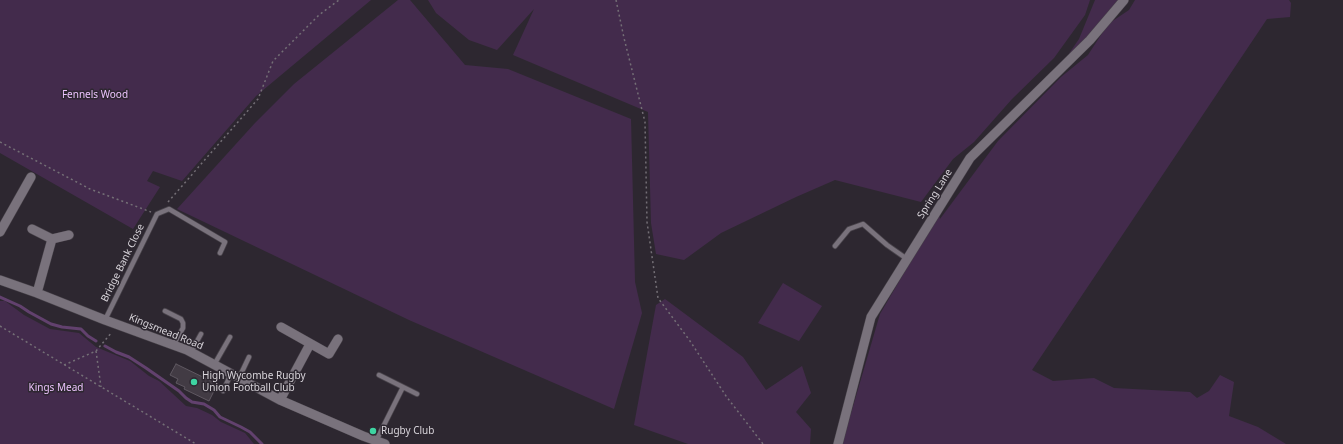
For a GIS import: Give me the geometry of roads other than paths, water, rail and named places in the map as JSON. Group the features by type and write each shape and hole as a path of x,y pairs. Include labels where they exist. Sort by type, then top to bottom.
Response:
{"street":[{"name":"Spring Lane","path":"838,444 871,318 970,158 1090,40 1124,0"},
{"path":"0,232 31,177"},
{"path":"32,229 52,239 68,236"},
{"path":"37,293 52,239"},
{"name":"Kingsmead Road","path":"0,280 191,352 280,400 381,442"},
{"path":"281,327 329,354 338,339"},
{"path":"280,400 310,344"}],"lane":[{"name":"Bridge Bank Close","path":"105,320 157,214 169,210 226,242 220,253"},
{"path":"835,246 849,229 863,224 887,245 907,259"},
{"path":"165,311 181,319 183,323 183,328 174,345"},
{"path":"191,352 202,334"},
{"path":"214,364 230,337"},
{"path":"222,391 249,357"},
{"path":"379,375 417,394"},
{"path":"381,442 403,387"}],"waterway":[{"path":"0,297 20,306 51,324 81,329 96,341"},
{"path":"105,346 129,357 179,391 192,402 204,404 214,410 220,417 250,432 262,444"}],"place":[{"name":"High Wycombe Rugby Union Football Club","path":"194,382"},
{"name":"Rugby Club","path":"373,431"}],"park label":[{"name":"Fennels Wood","path":"95,95"},
{"name":"Kings Mead","path":"56,388"}]}
